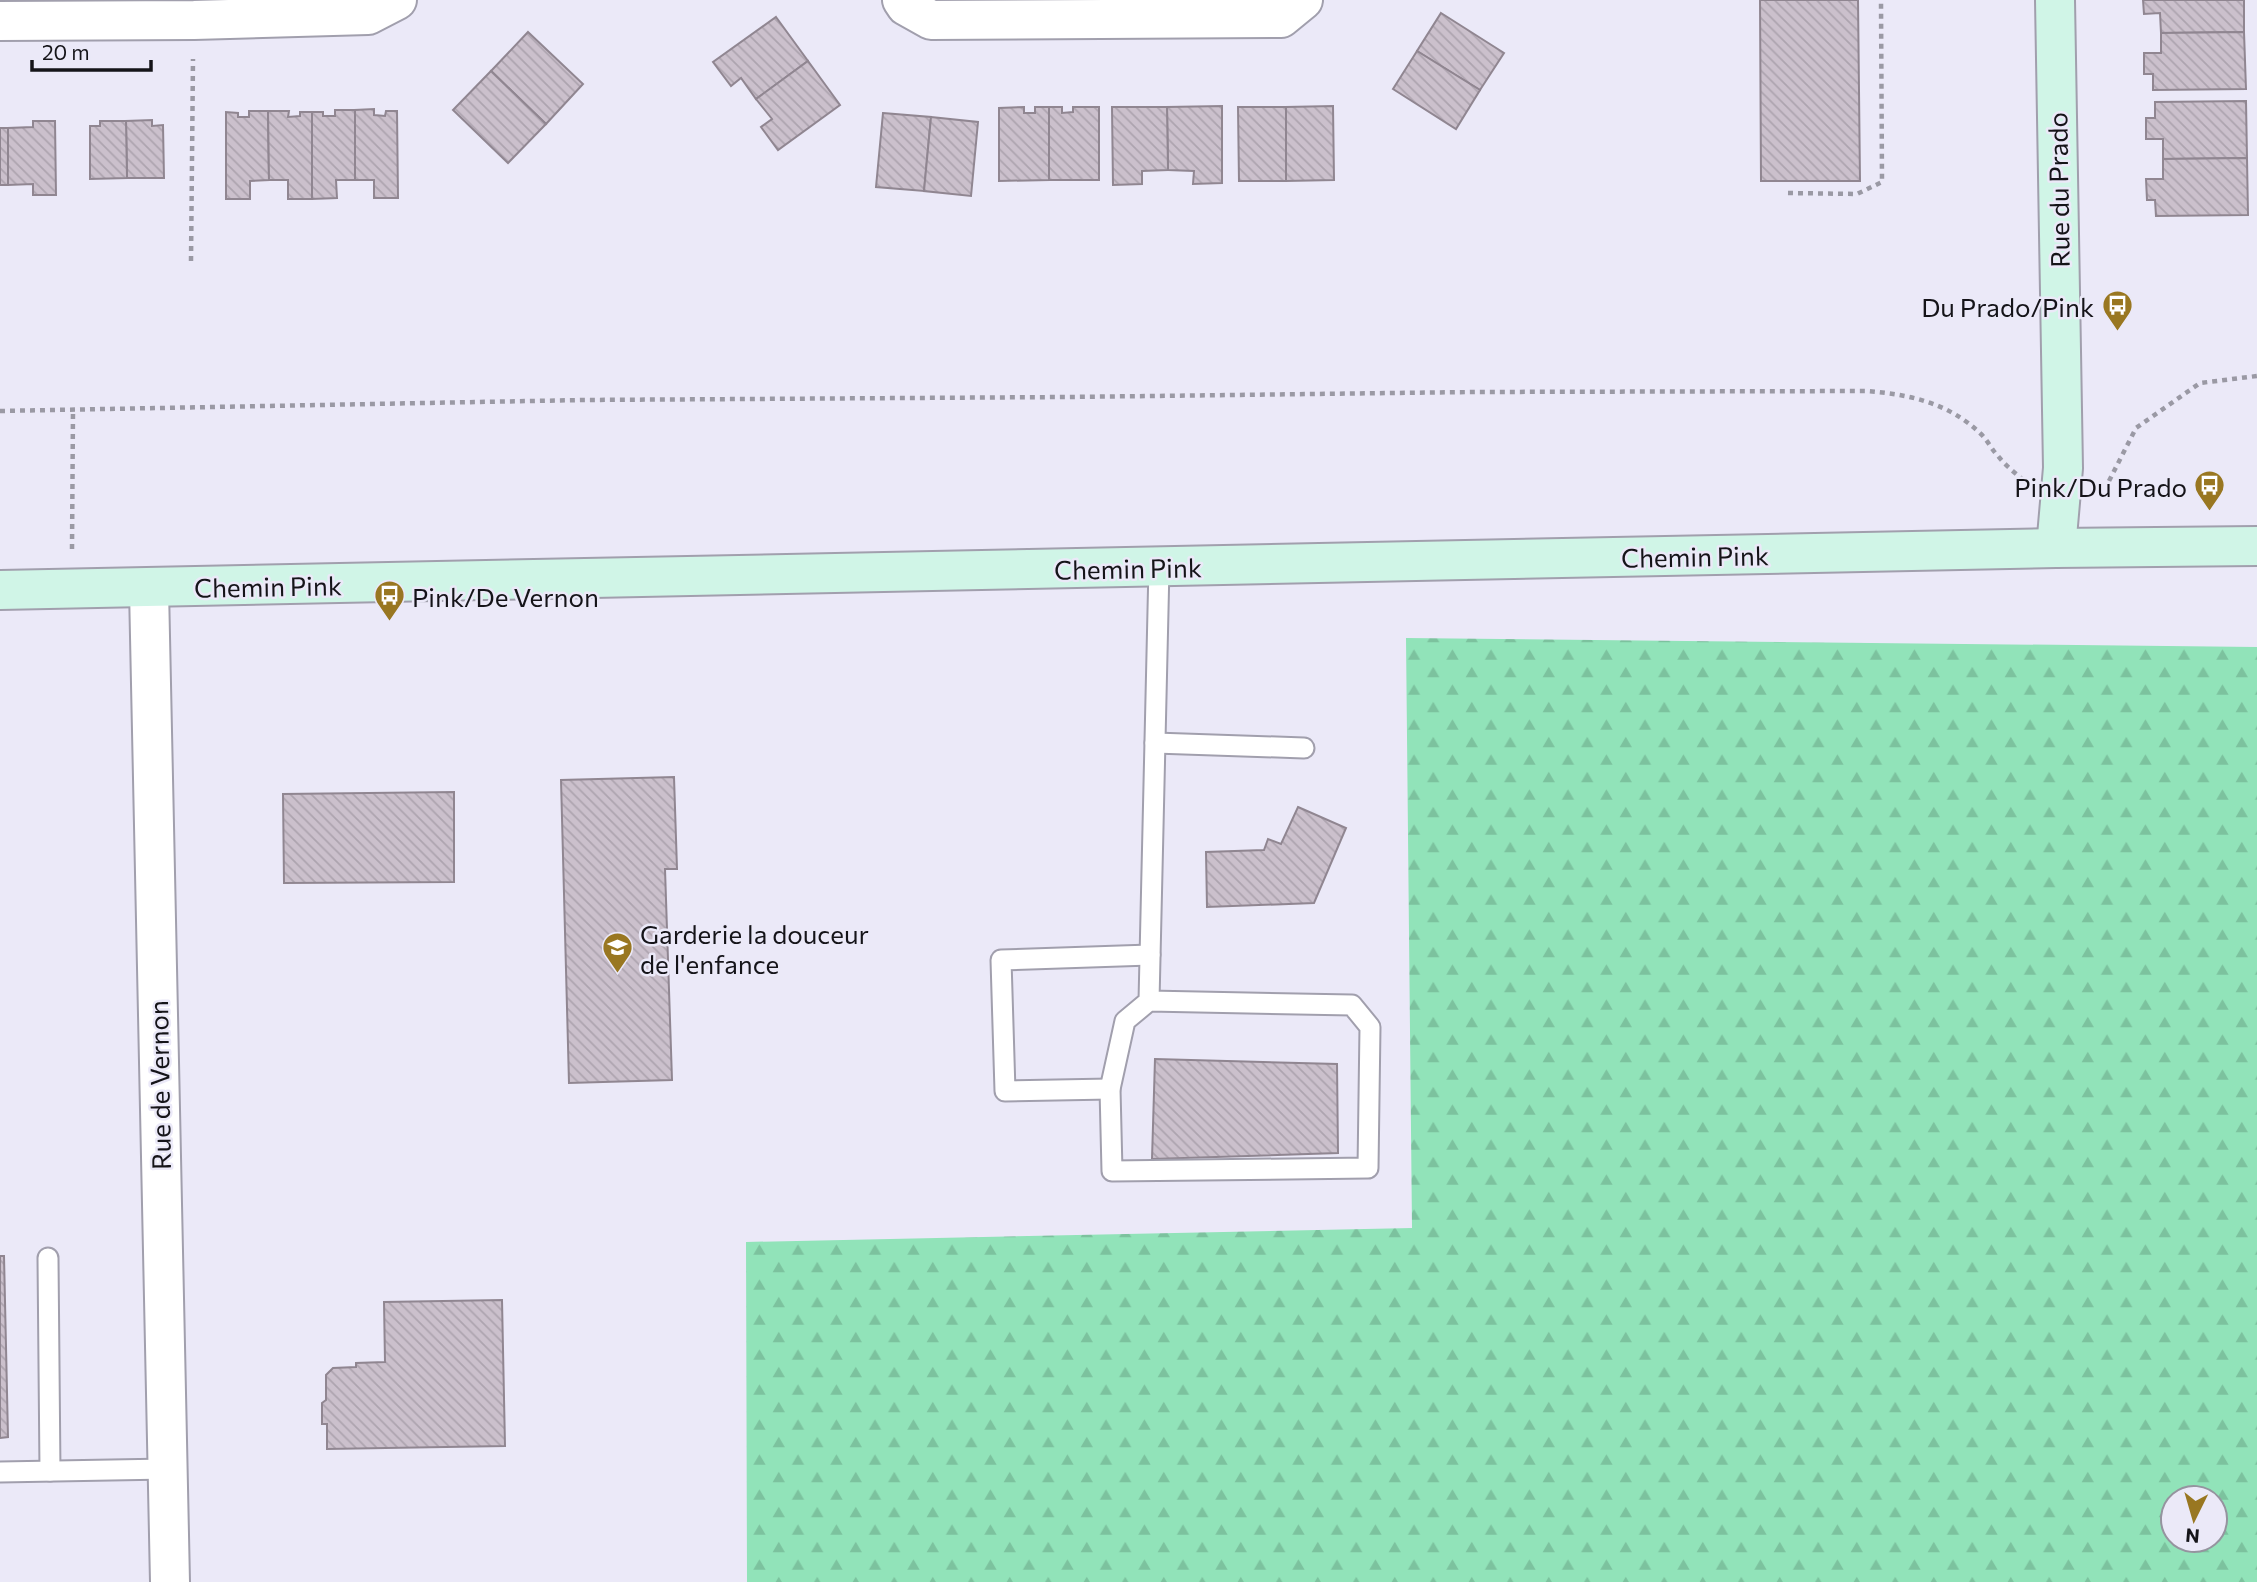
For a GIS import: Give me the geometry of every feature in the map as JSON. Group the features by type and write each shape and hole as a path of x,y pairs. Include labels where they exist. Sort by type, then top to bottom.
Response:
{"main road":[{"name":"Rue du Prado","path":"2055,0 2063,468 2056,548"},
{"name":"Chemin Pink","path":"0,590 2257,546"}],"street":[{"path":"0,22 368,15 397,0"},
{"path":"902,0 906,6 931,20 1282,18 1303,0"},
{"name":"Rue de Vernon","path":"149,589 170,1582"}],"lane":[{"path":"1149,1001 1159,567"},
{"path":"1155,743 1304,748"},
{"path":"1110,1089 1006,1091 1001,960 1150,955"},
{"path":"1149,1001 1352,1005 1370,1027 1368,1168 1112,1171 1110,1089 1125,1021 1149,1001"},
{"path":"48,1258 50,1471"},
{"path":"0,1472 167,1469"}],"path":[{"path":"1788,193 1857,194 1882,182 1881,0"},
{"path":"191,261 194,20"},
{"path":"2109,481 2136,428 2200,383 2257,376"},
{"path":"0,411 584,400 1865,391 1895,393 1930,401 1961,417 1983,436 1997,456 2025,482"},
{"path":"72,589 73,410"}],"green space":[{"path":"1406,638 2257,647 2257,1582 747,1582 746,1242 1412,1228"}],"building":[{"path":"1760,0 1858,0 1860,181 1761,181"},
{"path":"2143,0 2244,0 2244,32 2161,33 2160,13 2144,14"},
{"path":"1441,13 1504,53 1480,90 1417,51"},
{"path":"776,17 808,61 756,99 741,78 731,86 713,62"},
{"path":"528,32 583,84 546,124 491,71"},
{"path":"2244,32 2246,89 2153,90 2153,74 2144,74 2144,53 2161,53 2161,33"},
{"path":"1417,51 1480,90 1456,129 1393,89"},
{"path":"808,61 840,105 778,150 761,127 772,119 756,99"},
{"path":"491,71 546,124 508,163 453,110"},
{"path":"2246,101 2247,158 2163,159 2163,139 2146,139 2146,118 2155,118 2155,102"},
{"path":"1222,106 1222,183 1193,184 1194,171 1168,170 1167,107"},
{"path":"1333,106 1334,180 1286,181 1286,107"},
{"path":"1024,107 1024,113 1035,113 1035,107 1049,107 1049,180 999,181 999,108"},
{"path":"1049,107 1062,107 1062,113 1073,112 1073,107 1099,107 1099,180 1049,180"},
{"path":"1112,107 1167,107 1168,170 1142,171 1142,184 1113,185"},
{"path":"1238,107 1286,107 1286,181 1239,181"},
{"path":"374,109 374,115 385,116 386,111 397,111 398,198 374,198 374,180 355,180 355,110"},
{"path":"335,110 355,110 355,180 336,180 337,198 312,199 312,112 335,116"},
{"path":"249,111 268,111 269,180 250,181 250,199 226,199 226,112 238,113 238,117 249,117"},
{"path":"268,111 289,111 288,117 300,116 300,112 312,112 312,199 288,199 288,180 269,180"},
{"path":"883,113 931,117 924,191 876,187"},
{"path":"931,117 978,122 971,196 924,191"},
{"path":"152,120 152,126 163,125 164,178 127,178 126,121"},
{"path":"33,121 55,121 56,195 33,195 33,184 8,185 8,128 33,127"},
{"path":"100,121 126,121 127,178 90,179 90,126 100,126"},
{"path":"0,128 8,128 8,185 0,185"},
{"path":"2247,158 2248,215 2156,216 2155,200 2147,200 2146,179 2163,179 2163,159"},
{"name":"Garderie la douceur de l'enfance","path":"674,777 677,869 665,869 672,1080 569,1083 561,780"},
{"path":"454,792 454,882 284,883 283,794"},
{"path":"1298,807 1346,828 1314,903 1207,907 1206,852 1264,850 1268,839 1281,844"},
{"path":"1155,1059 1337,1064 1338,1153 1152,1159"},
{"path":"0,1256 4,1256 8,1437 0,1438"},
{"path":"502,1300 505,1446 327,1449 327,1424 322,1424 326,1375 333,1368 356,1367 356,1363 385,1362 384,1302"}],"place":[{"name":"Du Prado/Pink","path":"2117,333"},
{"name":"Pink/Du Prado","path":"2210,513"},
{"name":"Pink/De Vernon","path":"389,623"},
{"name":"Garderie la douceur de l'enfance","path":"617,975"}]}
